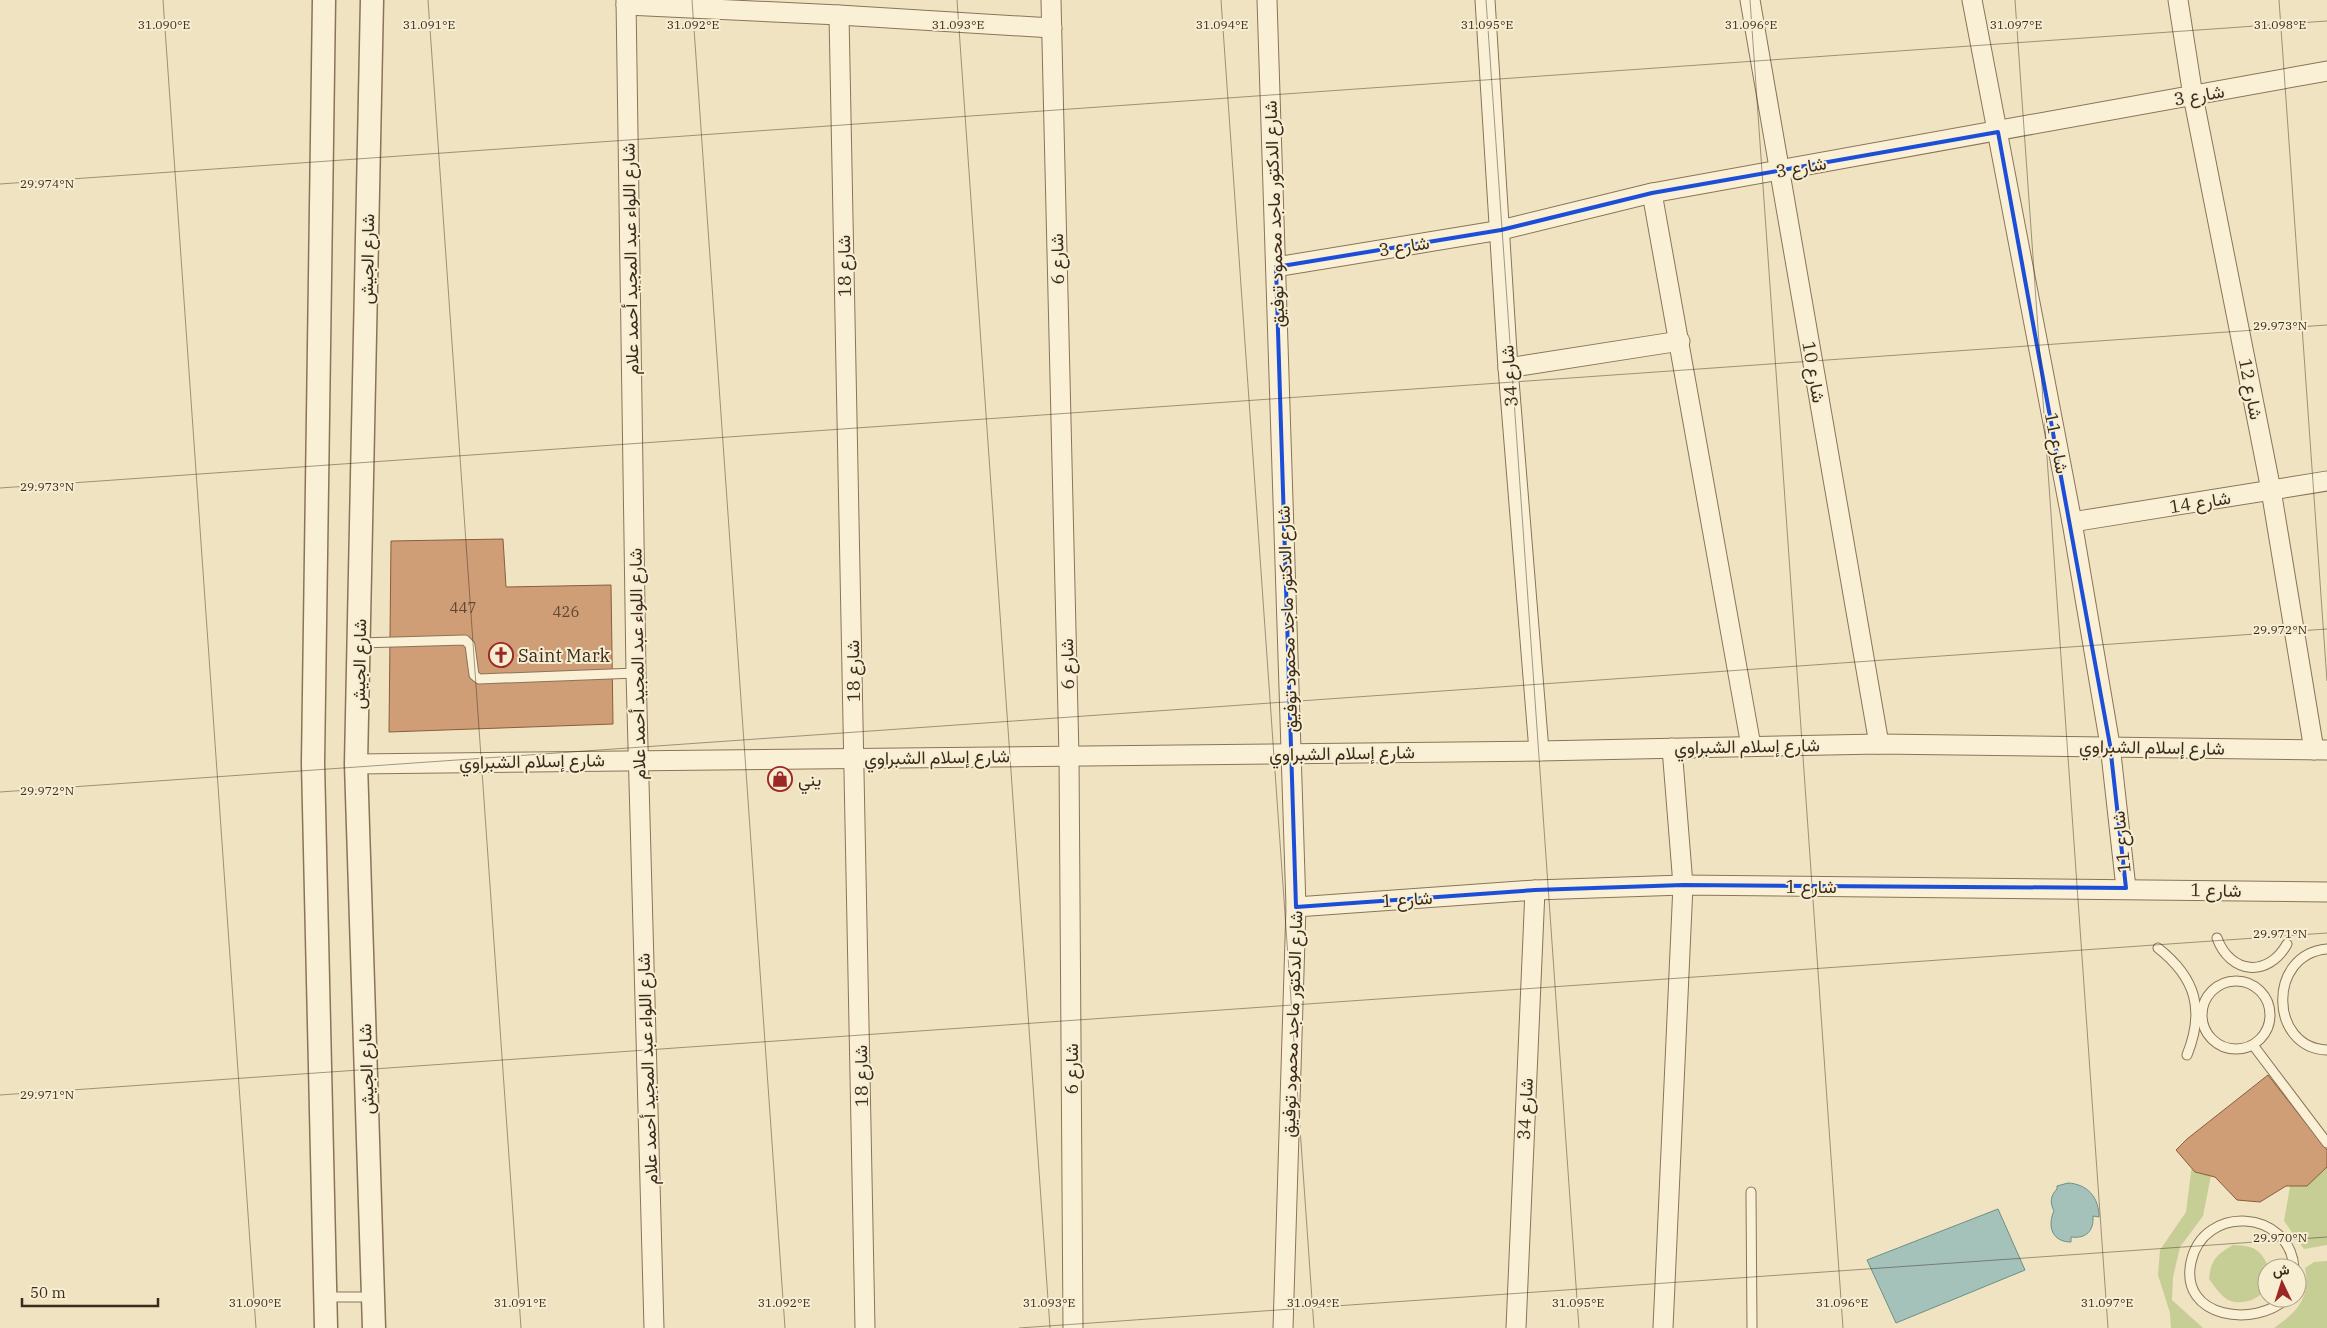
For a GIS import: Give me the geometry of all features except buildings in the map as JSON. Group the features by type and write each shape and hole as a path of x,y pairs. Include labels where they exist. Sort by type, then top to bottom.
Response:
{"street":[{"path":"324,0 314,763 326,1328"},
{"name":"شارع الجيش","path":"372,0 356,764 374,1328"},
{"name":"شارع 6","path":"1051,0 1069,756 1073,1328"},
{"name":"شارع الدكتور ماجد محمود توفيق","path":"1268,0 1296,907 1283,1328"},
{"name":"شارع 34","path":"1485,0 1501,230 1508,368 1539,752"},
{"name":"شارع 10","path":"1750,0 1878,744"},
{"name":"شارع 11","path":"1972,0 2072,522 2110,745 2126,888"},
{"name":"شارع 12","path":"2178,0 2194,96 2321,750"},
{"path":"626,3 1052,28"},
{"name":"شارع اللواء عبد المجيد أحمد علام","path":"626,3 636,673 654,1328"},
{"name":"شارع 18","path":"839,15 865,1328"},
{"name":"شارع 3","path":"1276,267 1501,230 1652,193 1998,132 2327,71"},
{"path":"1652,193 1752,746"},
{"path":"1508,368 1680,341"},
{"name":"شارع 14","path":"2072,522 2327,481"},
{"name":"شارع إسلام الشبراوي","path":"356,764 639,759 1539,752 1878,744 2110,745 2321,750"},
{"path":"1662,1328 1683,885 1672,748"},
{"name":"شارع 1","path":"1296,907 1535,890 1683,885 2126,888 2327,892"},
{"name":"شارع 34","path":"1516,1328 1535,890"}],"lane":[{"path":"359,643 465,640 470,645 474,675 479,679 636,673"},
{"path":"2217,938 2223,952 2234,962 2253,968 2274,961 2287,944"},
{"path":"2158,948 2174,961 2187,978 2200,1017 2208,1033 2220,1045 2237,1049 2254,1044 2266,1031 2270,1013 2265,996 2252,985 2235,981 2218,986 2206,1000 2200,1017 2194,1037 2186,1055"},
{"path":"2327,949 2320,949 2302,958 2288,973 2282,992 2283,1012 2291,1030 2306,1043 2327,1050"},
{"path":"2252,985 2253,968"},
{"path":"2270,1013 2283,1012"},
{"path":"2254,1044 2327,1142"},
{"path":"1751,1192 1752,1328"},
{"path":"2278,1308 2265,1318 2246,1324 2227,1322 2209,1312 2195,1295 2191,1285 2190,1262 2199,1242 2215,1227 2231,1221 2248,1220 2269,1227 2278,1234 2290,1252 2292,1258"},
{"path":"325,1297 373,1297"}],"highlighted area":[{"path":"1998,132 2110,745 2126,888 1683,885 1535,890 1296,907 1276,267 1501,230 1652,193"}],"green space":[{"path":"2327,1160 2327,1245 2304,1249 2284,1221 2291,1181"},
{"path":"2192,1165 2212,1170 2203,1216 2180,1247 2173,1277 2172,1300 2203,1328 2171,1328 2170,1313 2158,1275 2160,1250 2186,1212"},
{"path":"2233,1245 2246,1246 2256,1249 2263,1256 2264,1258 2257,1258 2257,1297 2244,1302 2233,1302 2220,1293 2209,1279 2211,1267 2215,1259"},
{"path":"2327,1261 2327,1328 2274,1328 2296,1308 2307,1308 2307,1267 2314,1262"}],"water":[{"path":"2068,1183 2081,1186 2091,1193 2097,1203 2099,1217 2093,1216 2092,1226 2088,1233 2081,1237 2071,1237 2071,1242 2055,1236 2051,1227 2054,1211 2051,1202 2052,1197 2057,1186"},
{"path":"1998,1209 2025,1270 1896,1323 1867,1260"}],"place":[{"name":"Saint Mark","path":"501,655"},
{"name":"يني","path":"780,779"}]}
